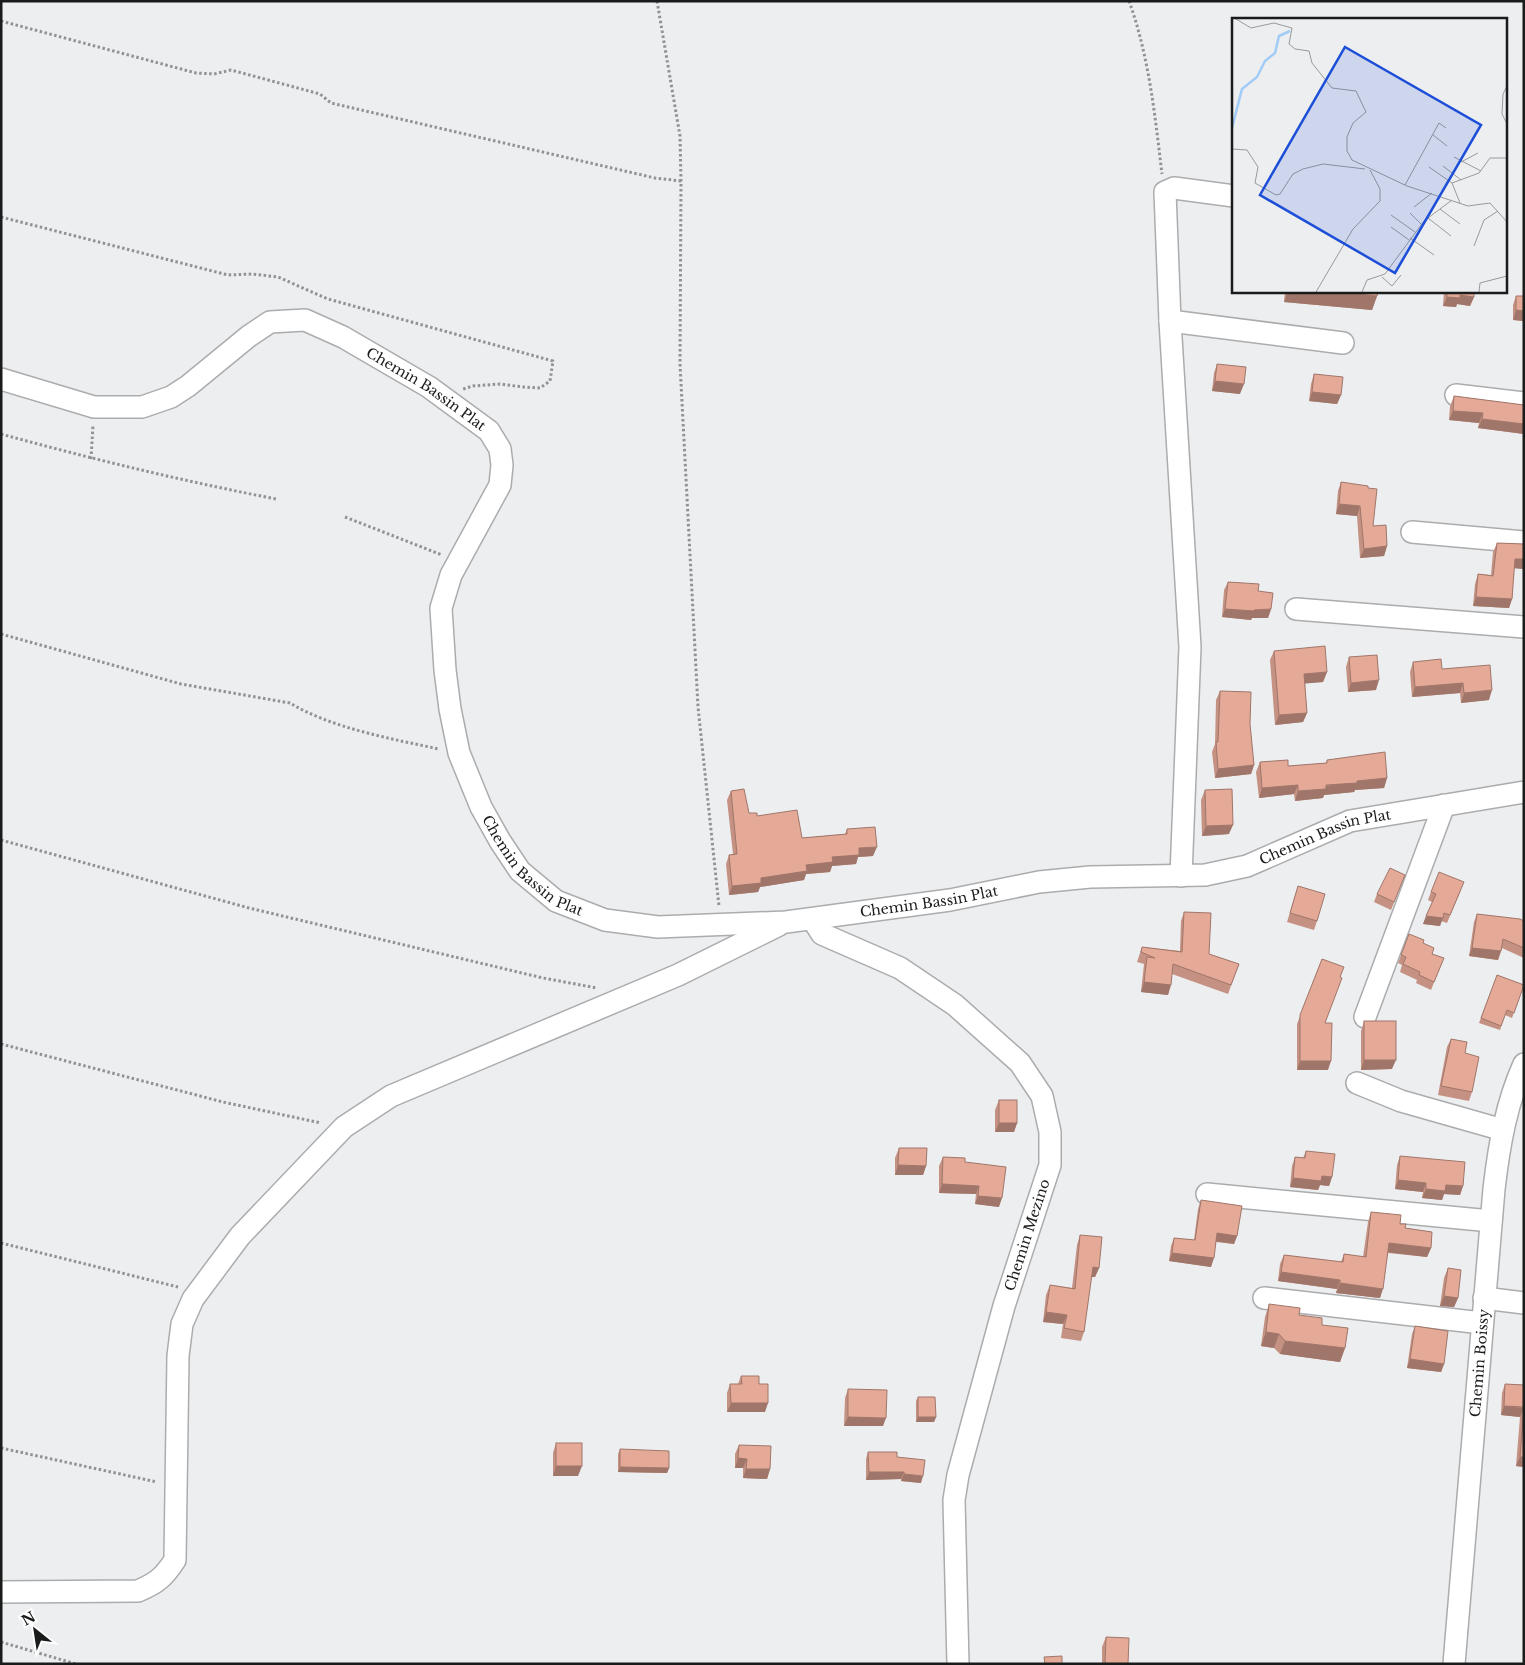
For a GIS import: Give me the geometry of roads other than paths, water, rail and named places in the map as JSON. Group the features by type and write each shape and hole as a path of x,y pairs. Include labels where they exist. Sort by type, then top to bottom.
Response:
{"street":[{"path":"1181,876 1190,648 1164,192 1174,188 1232,196"},
{"name":"Chemin Bassin Plat","path":"1,379 94,407 142,407 171,397 188,386 249,336 270,322 305,320 343,337 429,387 489,431 500,449 502,465 500,485 451,574 441,608 445,670 450,709 460,753 481,807 520,871 556,901 605,920 658,927 813,920 950,900 1039,882 1090,878 1206,875 1247,866 1350,821 1524,792"},
{"path":"1170,321 1343,342"},
{"path":"1456,395 1524,403"},
{"path":"1412,532 1524,542"},
{"path":"1296,609 1524,627"},
{"path":"1365,1017 1444,805"},
{"name":"Chemin Mezino","path":"813,920 822,934 900,968 955,1005 1020,1063 1042,1096 1050,1132 1050,1164 1004,1306 958,1475 954,1500 958,1664"},
{"path":"1,1592 138,1591 154,1584 166,1574 175,1560 178,1356 182,1324 192,1299 240,1236 344,1127 391,1096 678,975 786,922"},
{"name":"Chemin Boissy","path":"1454,1664 1494,1189 1502,1130 1513,1087 1524,1064"},
{"path":"1357,1084 1401,1101 1502,1130"},
{"path":"1207,1194 1491,1221"},
{"path":"1264,1298 1482,1323"},
{"path":"1484,1298 1524,1303"}]}
